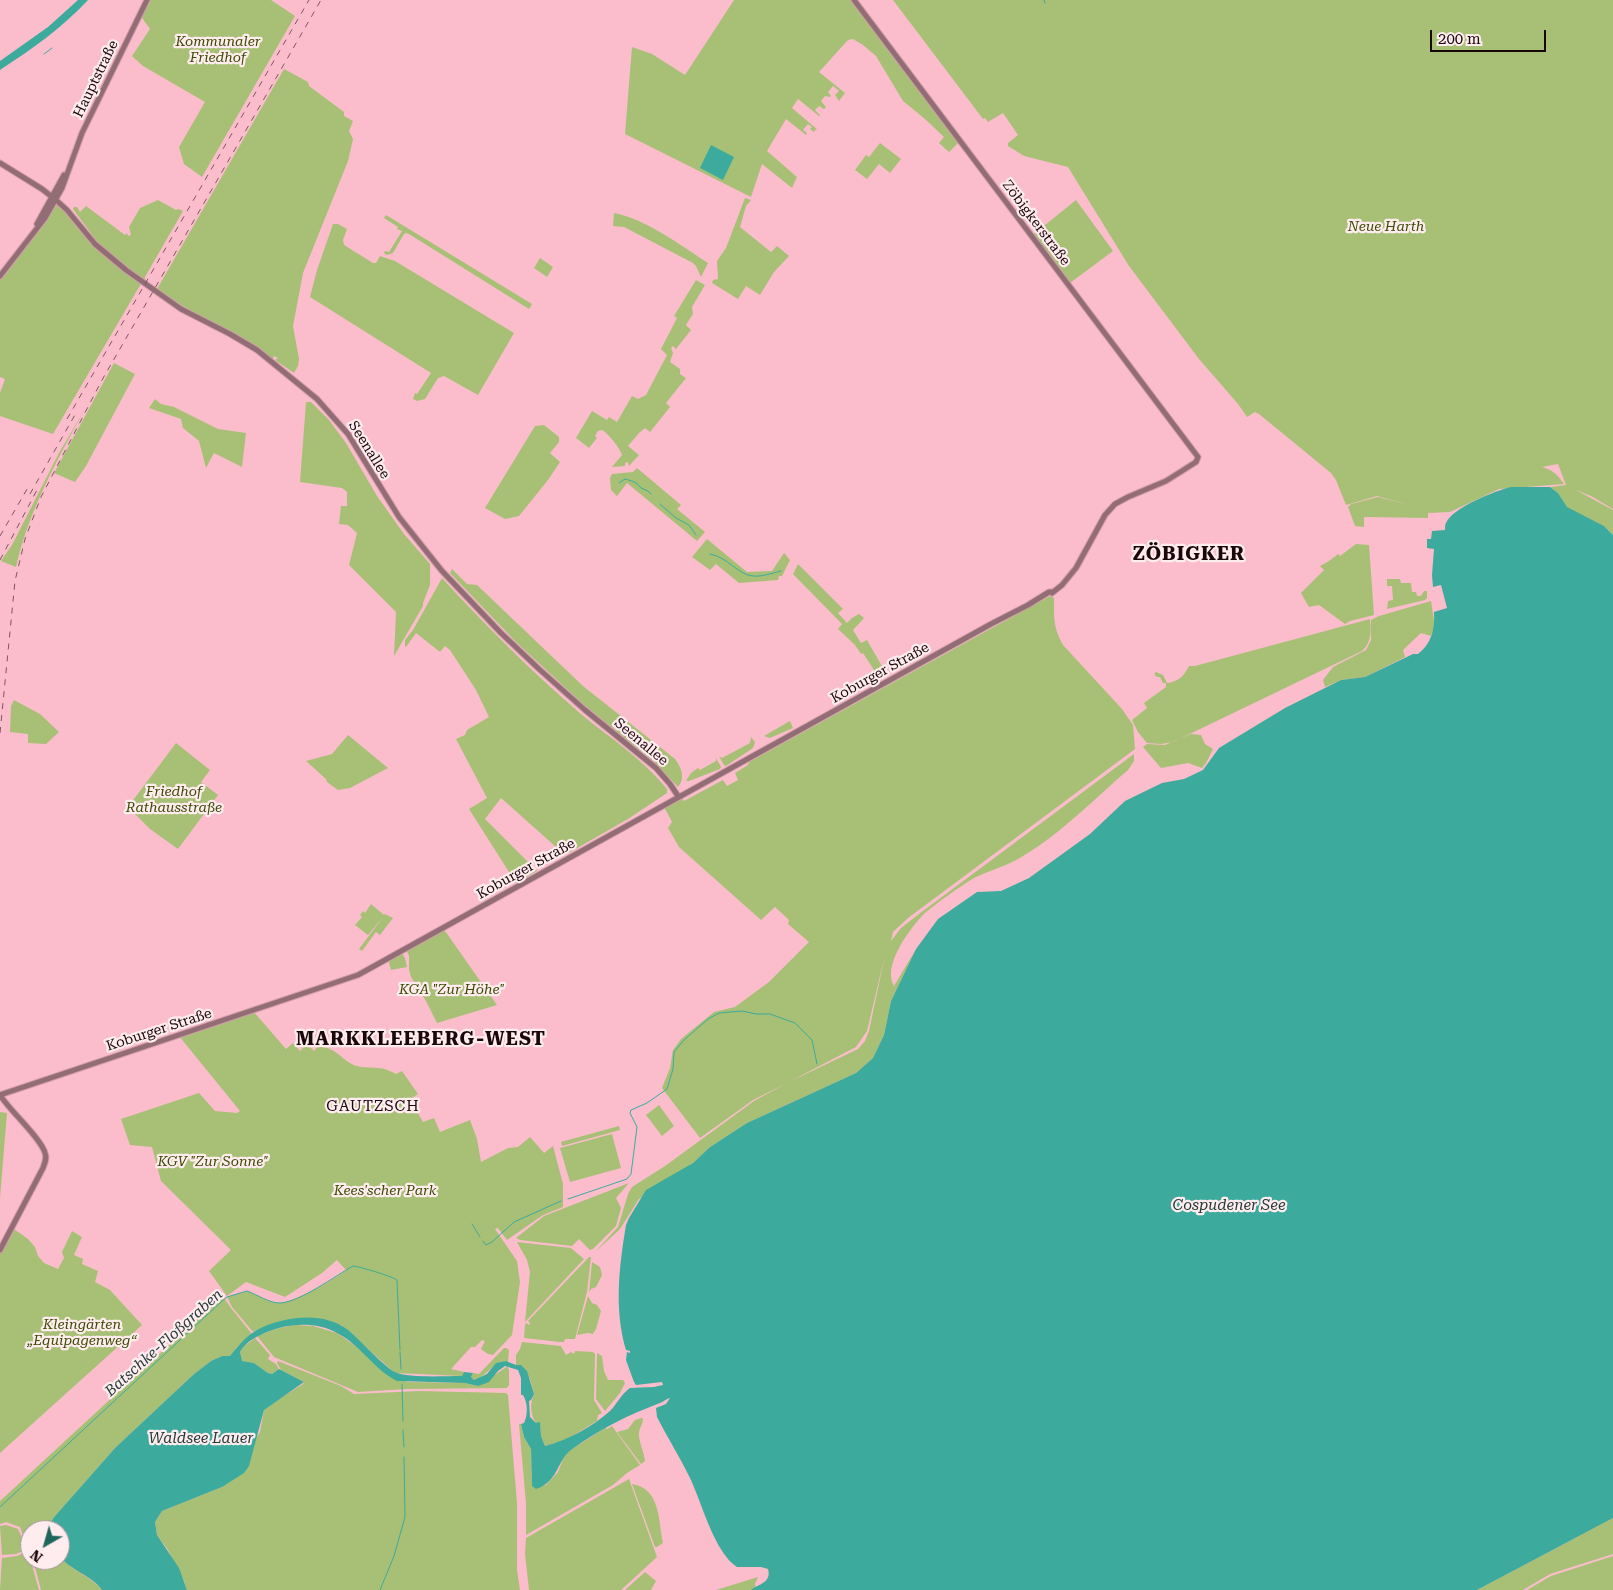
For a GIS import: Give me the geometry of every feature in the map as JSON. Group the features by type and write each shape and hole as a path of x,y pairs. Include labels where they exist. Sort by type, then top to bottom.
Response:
{"main road":[{"name":"Hauptstraße","path":"0,276 34,231 62,188 82,133 147,0"},
{"name":"Zöbigkerstraße","path":"854,0 1196,454 1198,460"},
{"name":"Seenallee","path":"0,163 54,198 67,210 95,244 126,270 181,309 257,350 317,399 348,434 399,517 442,571 501,633 539,669 585,710 656,768 678,796"},
{"name":"Koburger Straße","path":"0,1095 350,979 991,624 1036,600 1041,600 1062,585 1076,568 1105,515 1115,504 1128,496 1166,481 1198,460"},
{"path":"0,1095 46,1153 43,1168 0,1250"}],"green space":[{"name":"Kommunaler Friedhof","path":"147,0 271,0 295,16 202,177 184,164 179,147 205,102 143,66 132,56 150,29 140,15"},
{"path":"734,0 854,0 960,141 949,152 939,143 944,137 903,101 876,56 853,39 848,40 819,72 845,93 839,101 835,95 839,91 833,86 828,92 831,96 825,96 821,101 826,107 824,109 819,106 815,110 819,116 798,99 792,108 818,130 816,129 814,132 808,124 803,130 807,133 806,135 786,119 767,151 797,177 792,188 762,164 751,197 625,134 632,47 652,54 685,75"},
{"name":"Neue Harth","path":"893,0 1613,0 1613,509 1591,496 1576,490 1613,510 1613,535 1604,526 1566,507 1558,493 1550,487 1566,485 1558,464 1542,467 1555,473 1564,484 1499,489 1450,512 1428,513 1428,518 1364,517 1364,527 1355,526 1348,507 1351,504 1378,497 1409,505 1377,496 1346,505 1336,480 1331,473 1259,414 1255,412 1247,417 1199,359 1129,266 1068,167 1024,156 1008,146 1008,143 1018,135 1003,113 988,122 985,118 983,119"},
{"path":"284,69 308,82 309,86 344,112 344,116 353,121 349,131 353,139 348,161 303,273 293,326 299,359 294,373 275,360 278,358 274,356 273,359 157,289"},
{"path":"880,143 901,159 890,173 879,164 867,179 855,170 866,155 869,157"},
{"path":"745,198 751,200 746,206 740,227 771,252 777,246 789,256 774,272 760,295 746,286 738,299 712,283 713,280 718,279 717,261 726,248"},
{"path":"56,200 87,235 142,282 53,434 0,416 0,393 5,379 0,377 0,276"},
{"path":"158,200 176,210 183,211 145,277 145,281 99,244 73,209 77,207 80,212 86,206 125,235 127,233 128,236 131,235 129,227 140,208"},
{"path":"1076,200 1113,251 1070,283 1034,234"},
{"path":"614,213 626,216 650,227 708,263 701,277 693,263 624,227 613,226"},
{"path":"386,215 532,304 529,309 409,234 404,234 393,253 387,255 384,253 385,251 389,252 402,231 384,218"},
{"path":"333,224 338,224 347,229 343,240 344,245 373,263 376,263 380,256 395,261 514,333 478,395 444,376 438,378 425,399 417,401 413,399 415,393 417,394 431,373 310,297"},
{"path":"540,258 553,267 547,277 534,268"},
{"path":"696,280 705,285 692,307 693,314 686,325 691,330 676,349 673,346 671,348 673,353 670,362 680,369 680,374 686,378 666,403 670,407 650,432 645,428 628,446 639,455 629,466 628,462 625,463 625,466 612,467 622,455 610,437 602,430 598,431 595,436 597,438 589,448 576,438 592,411 607,420 609,417 617,422 632,396 638,399 646,395 667,355 661,349 677,318 674,316"},
{"path":"114,363 135,374 86,466 75,482 54,473"},
{"path":"155,399 161,404 174,407 218,429 246,433 242,467 214,453 206,468 199,441 183,428 181,419 149,408"},
{"path":"306,402 311,402 329,420 346,443 377,496 404,534 430,564 430,585 423,606 394,656 396,612 349,565 357,533 348,525 339,524 341,506 347,506 347,492 342,488 300,482"},
{"path":"85,409 54,466 36,505 16,567 1,561 12,545 59,453"},
{"path":"544,425 559,437 559,442 550,453 560,462 548,480 519,516 505,519 485,508 535,426"},
{"path":"637,468 681,505 677,509 705,532 697,541 627,483 617,496 611,490 610,478 612,474 633,472"},
{"path":"707,539 747,572 772,571 784,553 790,560 778,580 739,583 716,564 710,570 692,557"},
{"path":"1356,544 1369,545 1374,615 1345,624 1319,605 1309,607 1301,593 1324,570 1320,566 1338,554 1340,556"},
{"path":"798,564 843,609 838,613 847,623 859,614 864,618 853,630 861,643 867,640 887,675 864,686 859,680 874,670 863,653 861,654 855,645 838,629 842,624 793,574"},
{"path":"452,569 467,584 477,585 583,686 675,759 681,769 682,776 678,787 654,762 583,704 516,642 450,573"},
{"path":"442,578 492,631 545,682 581,714 637,758 667,789 667,793 628,819 565,855 501,798 485,819 537,871 516,883 469,809 487,798 456,739 465,735 467,730 489,717 476,690 450,650 445,646 440,652 416,633 405,646 405,640 413,630"},
{"path":"1387,579 1400,579 1401,583 1411,583 1412,592 1416,592 1417,596 1421,596 1424,591 1427,591 1427,598 1387,609 1388,601 1393,600 1392,586 1387,586"},
{"path":"1050,596 1054,598 1056,627 1063,645 1122,709 1133,725 1135,749 908,918 893,932 891,941 901,928 919,914 1134,754 1134,761 1128,770 1051,837 1017,859 969,881 922,916 904,939 894,959 891,978 894,986 916,949 891,1001 884,1035 873,1058 856,1073 747,1123 710,1147 693,1163 639,1199 620,1229 595,1252 618,1227 632,1187 665,1166 754,1101 785,1084 753,1100 700,1138 662,1088 670,1068 673,1050 681,1039 714,1012 735,1007 769,982 809,942 788,924 789,920 775,907 761,920 679,847 668,828 672,822 663,805 680,795 684,801 723,780 727,786 738,780 735,773 748,765 749,762","holes":["885,955 869,1031 865,1041 858,1049 789,1082 856,1047 867,1031"]},
{"path":"1431,601 1435,627 1431,636 1421,633 1403,650 1405,657 1365,677 1341,680 1325,687 1323,680 1333,667 1366,650 1371,640 1371,620"},
{"path":"1370,619 1371,632 1368,644 1362,651 1173,742 1161,744 1147,743 1138,732 1132,720 1147,708 1144,703 1166,687 1166,683 1163,683 1160,677 1154,674 1156,672 1163,675 1167,683 1180,678 1189,666 1195,666"},
{"path":"14,700 40,714 59,732 46,744 28,743 28,734 10,732 11,706"},
{"path":"790,721 793,728 770,738 764,736"},
{"path":"1191,734 1201,735 1205,744 1213,749 1202,768 1188,763 1161,768 1143,747 1147,744 1165,745"},
{"path":"348,735 388,768 350,788 338,790 306,761 332,754"},
{"path":"751,737 755,742 753,748 726,766 724,765 719,756 722,758 750,743"},
{"name":"Friedhof Rathausstraße","path":"176,743 210,770 201,782 218,795 178,849 150,829 128,807"},
{"path":"716,758 721,767 720,769 686,781 691,773 716,761"},
{"path":"371,904 384,915 393,918 380,935 376,932 362,951 359,949 383,917 368,935 355,925 362,917 360,915 363,911 365,913"},
{"name":"KGA \"Zur Höhe\"","path":"443,928 497,1005 437,1023 411,977 409,956 406,949"},
{"path":"401,952 407,967 391,970 388,959"},
{"path":"253,1011 286,1049 293,1043 300,1051 307,1044 314,1051 318,1046 325,1047 357,1066 380,1068 396,1074 402,1071 418,1094 410,1099 423,1122 434,1118 440,1132 470,1120 477,1139 481,1162 508,1148 518,1147 530,1137 544,1153 553,1146 563,1184 563,1207 543,1215 507,1240 498,1228 495,1229 517,1261 520,1282 512,1335 493,1355 481,1349 485,1341 482,1340 475,1347 471,1347 451,1369 464,1372 462,1376 395,1373 341,1325 323,1320 253,1332 232,1307 227,1297 247,1291 272,1302 286,1302 314,1290 346,1270 337,1260 322,1273 285,1297 246,1282 227,1296 209,1271 231,1250 161,1181 152,1147 130,1145 121,1119 199,1093 215,1111 237,1113 240,1111 179,1036"},
{"path":"659,1105 674,1126 662,1136 646,1115"},
{"path":"0,1112 7,1113 0,1198"},
{"path":"619,1126 620,1130 562,1146 561,1142"},
{"path":"612,1134 621,1168 570,1182 560,1148"},
{"path":"629,1183 616,1198 621,1208 616,1226 593,1249 590,1250 579,1239 572,1246 516,1238 544,1216"},
{"name":"Kleingärten „Equipagenweg“","path":"11,1227 28,1239 44,1263 58,1269 64,1258 62,1252 72,1231 82,1237 74,1255 83,1259 82,1264 98,1271 95,1282 110,1290 142,1325 0,1453 0,1250"},
{"path":"517,1242 571,1248 584,1259 525,1322 530,1272 527,1260"},
{"path":"591,1257 587,1292 575,1339 565,1339 564,1342 560,1342 524,1338 526,1323 529,1325 528,1321"},
{"path":"592,1262 600,1267 602,1275 596,1287 591,1289 589,1293"},
{"path":"588,1296 592,1303 597,1305 601,1311 596,1329 593,1334 577,1335"},
{"path":"220,1298 224,1298 252,1334 230,1356 222,1356 211,1361 194,1374 115,1448 52,1520 20,1520 20,1527 6,1522 0,1524 0,1501"},
{"path":"295,1325 313,1326 337,1333 407,1382 465,1383 478,1386 508,1366 509,1385 507,1388 407,1389 358,1392 274,1357 257,1336 279,1328"},
{"path":"255,1338 270,1355 268,1359 276,1364 279,1369 272,1374 254,1363 241,1361 240,1352 242,1348"},
{"path":"522,1342 561,1346 566,1355 571,1352 574,1354 575,1351 593,1352 595,1354 594,1400 602,1413 598,1415 597,1421 564,1441 545,1446 541,1436 540,1423 536,1423 532,1412 531,1405 534,1394 530,1379 523,1367 516,1365 516,1355"},
{"path":"504,1348 509,1350 508,1362 495,1365 479,1378 474,1380 471,1377 473,1373 479,1374"},
{"path":"597,1353 602,1356 604,1371 608,1380 623,1380 625,1383 620,1393 605,1411 596,1399"},
{"path":"278,1361 341,1386 354,1394 419,1391 506,1393 508,1395 517,1503 517,1570 520,1590 187,1590 168,1550 157,1535 155,1522 162,1511 222,1487 260,1432 264,1410 303,1384 304,1382 281,1370 277,1363"},
{"path":"641,1418 643,1421 639,1436 645,1461 641,1464 617,1432 628,1429 635,1420"},
{"path":"519,1424 521,1424 524,1437 531,1449 532,1486 546,1485 558,1472 563,1459 569,1451 605,1428 607,1429 612,1426 640,1465 613,1485 526,1535 526,1503"},
{"path":"629,1479 657,1557 621,1590 529,1590 525,1554 526,1538"},
{"path":"632,1484 648,1492 653,1499 659,1516 663,1543 657,1547 655,1547"},
{"path":"1613,1518 1613,1554 1550,1574 1523,1590 1477,1590"},
{"path":"6,1525 18,1529 20,1533 20,1552 2,1555 0,1526"},
{"path":"20,1555 20,1570 33,1570 39,1590 0,1590 2,1558"},
{"path":"1613,1556 1613,1590 1527,1590 1551,1576"},
{"path":"70,1566 98,1585 102,1590 41,1590 36,1570 70,1570"},
{"path":"645,1572 656,1581 651,1590 625,1590"},
{"path":"758,1577 755,1590 716,1590"}],"water":[{"path":"78,0 88,0 46,38 0,70 0,61 48,27"},
{"path":"711,145 734,157 723,180 700,168"},
{"name":"Cospudener See","path":"1511,487 1550,487 1558,493 1567,507 1604,526 1613,535 1613,1518 1477,1590 751,1590 764,1583 769,1574 768,1569 761,1567 737,1567 729,1560 715,1539 690,1478 657,1417 656,1408 666,1404 670,1398 614,1424 581,1443 566,1455 549,1481 536,1489 532,1486 531,1449 524,1437 521,1424 524,1423 527,1409 525,1398 521,1395 521,1378 518,1370 505,1366 489,1382 478,1386 465,1383 397,1381 381,1370 357,1347 341,1335 329,1329 313,1325 295,1325 278,1328 257,1337 249,1342 240,1352 242,1361 254,1363 272,1374 279,1369 304,1382 264,1410 249,1466 244,1473 222,1487 162,1511 155,1522 157,1535 179,1568 187,1590 102,1590 92,1580 70,1566 70,1520 52,1520 55,1516 115,1448 194,1374 211,1361 222,1356 230,1356 253,1332 279,1321 316,1318 338,1324 348,1330 392,1371 404,1375 462,1376 464,1372 473,1373 471,1377 474,1380 487,1374 496,1363 506,1361 521,1365 527,1371 534,1394 529,1401 530,1417 536,1423 540,1422 541,1436 545,1446 571,1437 588,1428 610,1411 630,1388 663,1385 662,1382 636,1385 634,1382 626,1360 627,1352 630,1353 630,1351 626,1350 620,1320 620,1272 626,1225 646,1190 693,1163 710,1147 747,1123 856,1073 873,1058 884,1035 891,1001 916,949 938,919 977,892 1001,891 1029,878 1090,834 1125,801 1162,783 1184,779 1203,770 1219,748 1285,708 1341,680 1365,677 1413,654 1418,654 1423,650 1432,635 1434,612 1447,608 1441,585 1433,587 1434,549 1427,548 1427,539 1431,539 1432,531 1445,530 1450,517 1457,511 1496,492"}],"waterway":[{"path":"44,54 52,48"},
{"path":"619,483 625,479 632,481 651,494"},
{"path":"660,504 676,518 689,525 696,535"},
{"path":"710,554 748,575 760,576 781,571"},
{"path":"568,1199 627,1179 631,1174 637,1127 630,1113 631,1110 647,1103 667,1089 673,1069 674,1052 684,1040 708,1019 719,1013 742,1011 770,1014 795,1023 812,1040 817,1064"},
{"path":"483,1241 486,1245 492,1242 514,1222 561,1201"},
{"path":"472,1224 480,1237"},
{"name":"Batschke‐Floßgraben","path":"0,1507 227,1297 247,1291 276,1303 288,1302 317,1288 353,1266 376,1272 397,1280 400,1350"},
{"path":"400,1352 401,1369"},
{"path":"402,1384 403,1421"},
{"path":"403,1430 404,1447"},
{"path":"380,1590 394,1556 405,1517 404,1457"}],"railway":[{"path":"67,419 309,0"},
{"path":"0,733 15,581 25,539 41,497 102,380 321,0"},
{"path":"30,494 76,413"},
{"path":"0,536 30,484"},
{"path":"0,560 37,490"}],"district":[{"name":"ZÖBIGKER","path":"1189,554"},
{"name":"MARKKLEEBERG-WEST","path":"421,1039"},
{"name":"GAUTZSCH","path":"373,1107"}],"park label":[{"name":"KGV \"Zur Sonne\"","path":"213,1162"},
{"name":"Kees'scher Park","path":"385,1191"}],"water label":[{"name":"Waldsee Lauer","path":"201,1439"}]}
